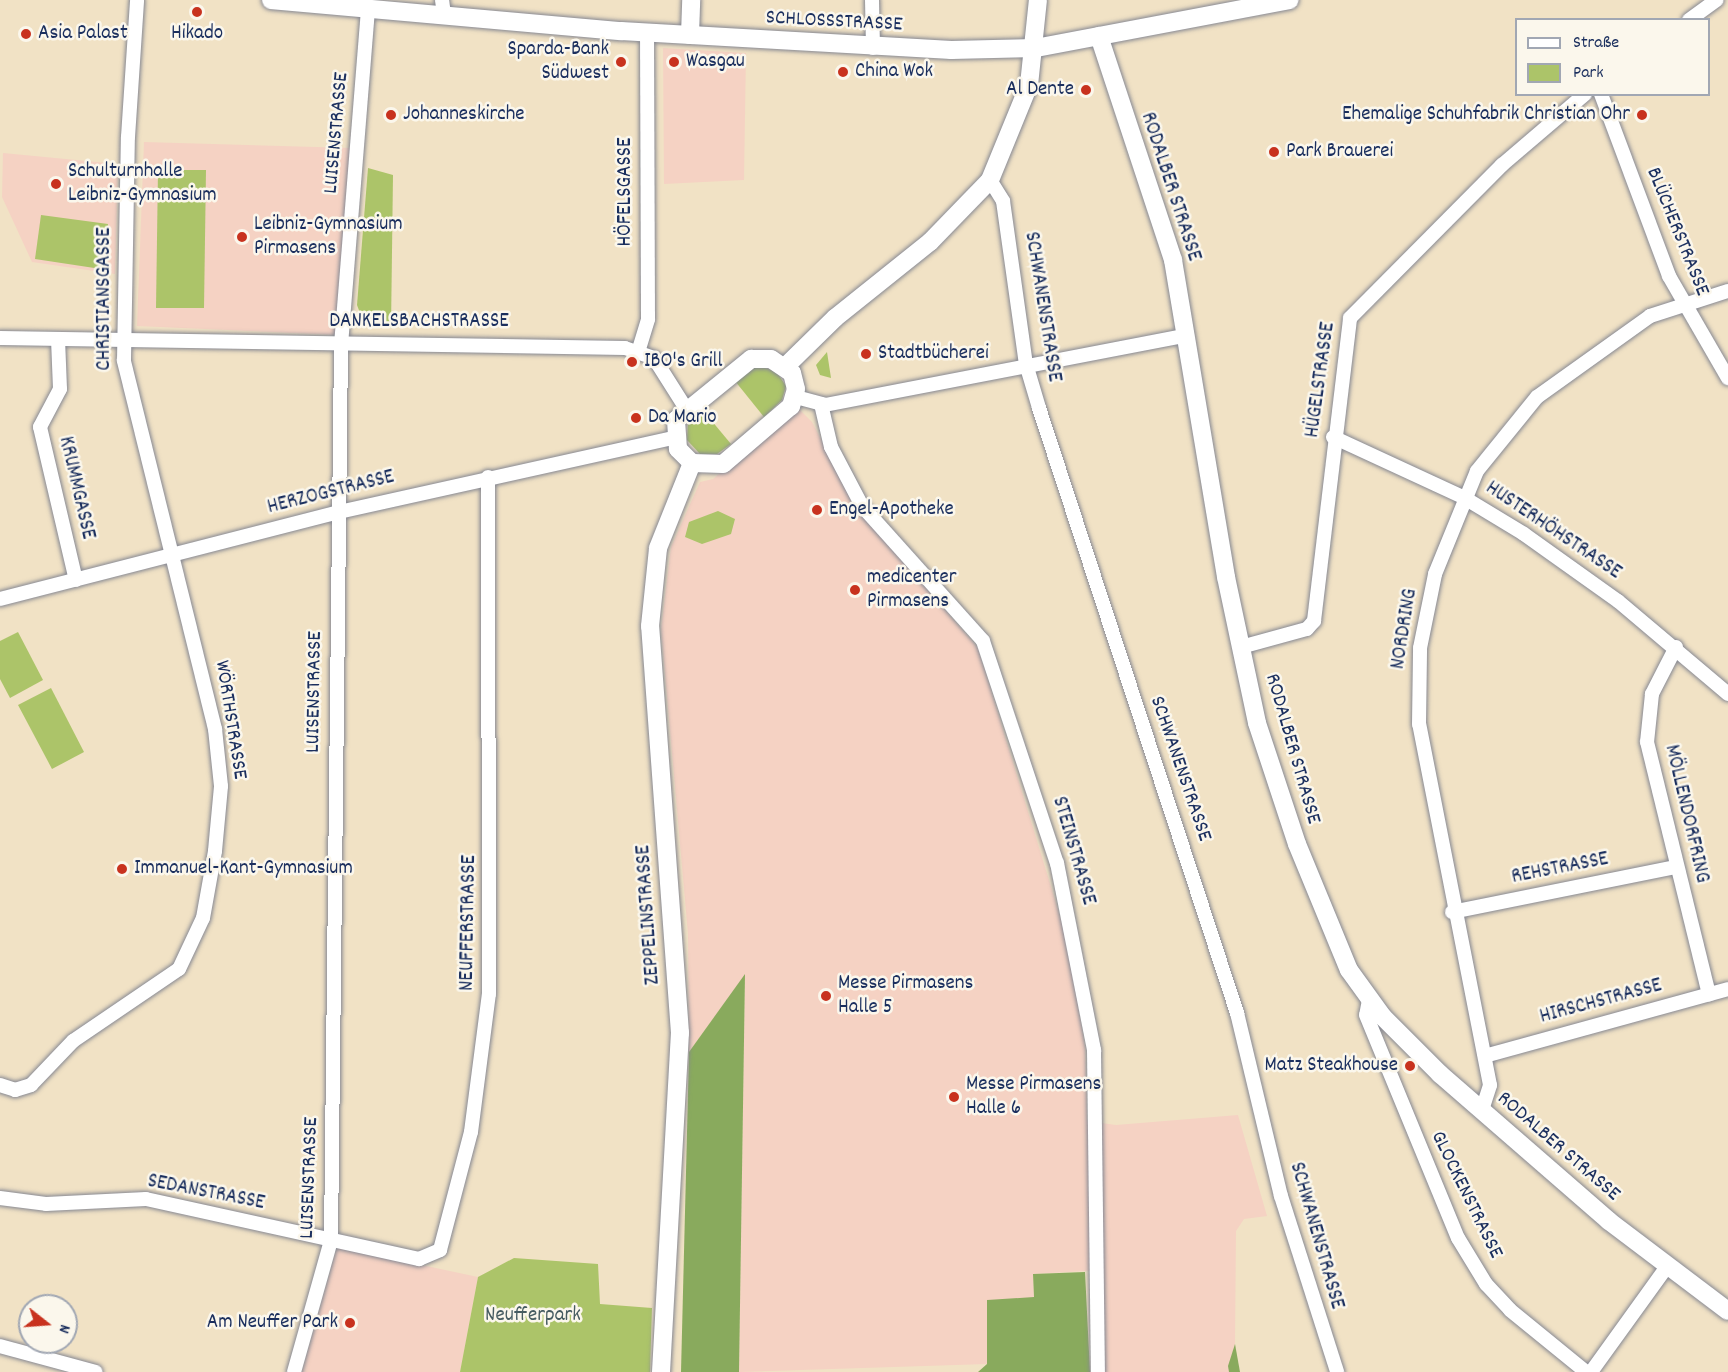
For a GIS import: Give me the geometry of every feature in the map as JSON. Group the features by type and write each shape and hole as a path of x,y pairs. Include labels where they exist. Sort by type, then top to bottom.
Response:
{"street":[{"name":"CHRISTIANSGASSE","path":"137,0 123,340 126,378 175,555"},
{"name":"SCHLOSSSTRASSE","path":"271,0 368,9 443,8 646,33 873,48 1036,48 1290,0"},
{"path":"690,35 691,0"},
{"path":"872,0 873,48"},
{"path":"786,366 835,318 930,242 990,180 1015,126 1036,48 1038,0"},
{"path":"1692,18 1717,0"},
{"name":"LUISENSTRASSE","path":"294,1372 331,1240 341,345 368,9"},
{"name":"HÖFELSGASSE","path":"639,349 648,319 646,33"},
{"name":"RODALBER STRASSE","path":"1099,36 1167,236 1240,647 1257,723 1297,844 1349,970 1369,1000 1400,1036 1482,1110 1666,1268 1728,1311"},
{"name":"HÜGELSTRASSE","path":"1240,647 1307,629 1314,621 1347,329 1356,309 1528,141 1583,96"},
{"name":"BLÜCHERSTRASSE","path":"1602,96 1682,302 1728,378"},
{"name":"SCHWANENSTRASSE","path":"990,180 1003,201 1026,364 1237,1013 1281,1196 1336,1372"},
{"name":"NORDRING","path":"1482,1110 1490,1085 1452,912 1424,767 1418,683 1435,574 1463,497 1495,444 1536,397 1618,335 1682,302 1728,291"},
{"path":"796,397 821,404 1185,336"},
{"name":"DANKELSBACHSTRASSE","path":"0,338 639,349"},
{"name":"KRUMMGASSE","path":"58,339 60,389 40,427 76,580"},
{"path":"639,349 667,373 685,407"},
{"path":"751,359 771,359 786,366 795,381 796,397 787,411 723,464 692,463 674,438 685,407 751,359"},
{"name":"STEINSTRASSE","path":"821,404 831,447 862,506 983,641 1057,863 1094,1050 1098,1372"},
{"name":"HUSTERHÖHSTRASSE","path":"1333,437 1463,497 1552,552 1676,646 1728,694"},
{"name":"HERZOGSTRASSE","path":"0,599 339,512 488,477 674,438"},
{"name":"ZEPPELINSTRASSE","path":"661,1372 680,1033 652,715 650,626 658,548 692,463"},
{"name":"NEUFFERSTRASSE","path":"331,1240 419,1259 435,1255 444,1241 471,1132 484,1041 491,931 488,477"},
{"name":"WÖRTHSTRASSE","path":"0,1085 15,1090 31,1085 73,1041 172,975 203,918 218,825 220,771 175,555"},
{"name":"MÖLLENDORFRING","path":"1676,646 1657,678 1647,719 1676,867 1709,994"},
{"name":"REHSTRASSE","path":"1452,912 1676,867"},
{"name":"HIRSCHSTRASSE","path":"1485,1056 1728,989"},
{"name":"GLOCKENSTRASSE","path":"1369,1000 1366,1015 1458,1238 1486,1284 1510,1310 1586,1372"},
{"name":"SEDANSTRASSE","path":"0,1198 46,1204 163,1202 331,1240"},
{"path":"1591,1372 1666,1268"},
{"path":"0,1346 65,1369 96,1372"}],"shaded area":[{"path":"663,48 746,53 744,180 664,184"},
{"name":"Leibniz-Gymnasium Pirmasens","path":"144,142 352,148 337,335 137,326"},
{"path":"3,153 118,164 115,274 32,262 2,197"},
{"path":"797,407 812,422 860,513 978,648 1067,939 1085,1047 1087,1121 1116,1125 1238,1115 1267,1216 1244,1219 1236,1231 1235,1344 1229,1372 1105,1372 1103,1270 1033,1274 1034,1297 987,1364 739,1372 745,976 689,1052 688,934 661,629 671,547 700,482 713,479"},
{"name":"Am Neuffer Park","path":"337,1247 478,1277 460,1372 302,1372"}],"green space":[{"path":"368,168 393,175 391,328 365,326 357,305"},
{"path":"158,170 206,170 204,308 156,308"},
{"path":"41,215 108,224 101,269 35,259"},
{"path":"827,352 831,378 820,375 816,365"},
{"path":"757,366 776,371 786,386 782,400 764,417 735,381"},
{"path":"701,408 731,444 717,454 700,454 687,440 688,421"},
{"path":"718,511 735,519 731,534 702,544 685,537 689,522"},
{"path":"18,632 43,680 10,698 0,679 0,641"},
{"path":"51,688 84,752 52,769 18,705"},
{"path":"745,974 739,1372 681,1372 689,1052"},
{"name":"Neufferpark","path":"514,1258 598,1264 600,1304 652,1308 650,1372 460,1372 478,1277"},
{"path":"1085,1272 1090,1372 978,1372 987,1364 987,1300 1034,1297 1033,1274"},
{"path":"1235,1344 1240,1372 1229,1372 1228,1366"}],"place":[{"name":"Hikado","path":"197,12"},
{"name":"Asia Palast","path":"26,34"},
{"name":"Sparda-Bank Südwest","path":"621,62"},
{"name":"Wasgau","path":"674,62"},
{"name":"China Wok","path":"843,72"},
{"name":"Al Dente","path":"1086,90"},
{"name":"Johanneskirche","path":"391,115"},
{"name":"Ehemalige Schuhfabrik Christian Ohr","path":"1642,115"},
{"name":"Park Brauerei","path":"1274,152"},
{"name":"Schulturnhalle Leibniz-Gymnasium","path":"56,184"},
{"name":"Leibniz-Gymnasium Pirmasens","path":"242,237"},
{"name":"Stadtbücherei","path":"866,354"},
{"name":"IBO's Grill","path":"632,362"},
{"name":"Da Mario","path":"636,418"},
{"name":"Engel-Apotheke","path":"817,510"},
{"name":"medicenter Pirmasens","path":"855,590"},
{"name":"Immanuel-Kant-Gymnasium","path":"122,869"},
{"name":"Messe Pirmasens Halle 5","path":"826,996"},
{"name":"Matz Steakhouse","path":"1410,1066"},
{"name":"Messe Pirmasens Halle 6","path":"954,1097"},
{"name":"Am Neuffer Park","path":"350,1323"}]}
